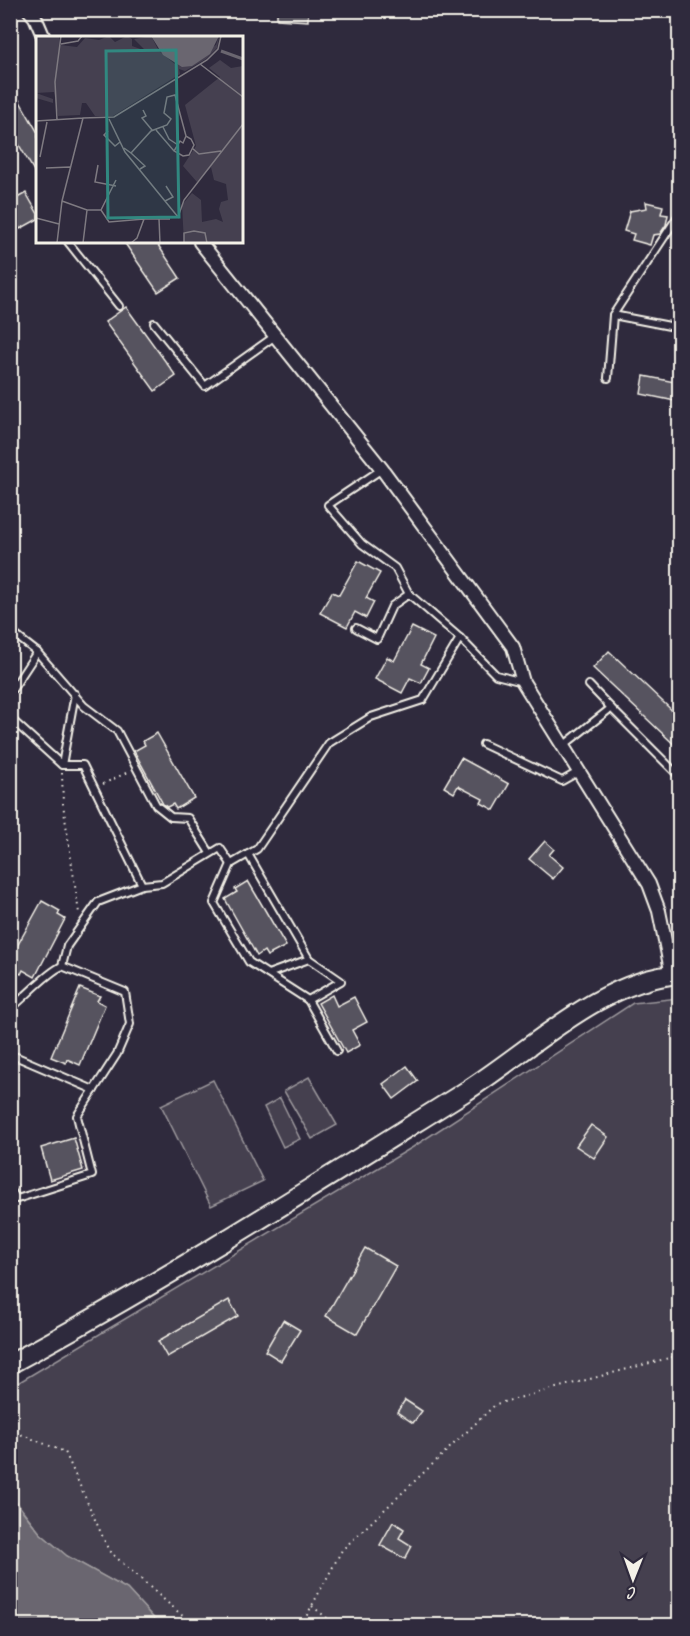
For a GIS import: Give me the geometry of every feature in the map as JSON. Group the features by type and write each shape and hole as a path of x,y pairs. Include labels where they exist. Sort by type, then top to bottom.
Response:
{"main road":[{"path":"10,1364 84,1324 380,1145 492,1075 588,1007 618,990 676,974"}],"street":[{"path":"29,10 36,17 43,36"},
{"path":"201,243 382,469 513,647 523,682 649,884 659,911 676,974"}],"lane":[{"path":"608,378 613,315 680,213"},
{"path":"69,243 119,306"},
{"path":"613,315 680,328"},
{"path":"154,323 205,386 276,336"},
{"path":"382,469 328,505 362,544 395,568 409,594 460,638 496,675 523,682"},
{"path":"356,628 377,639 392,606 409,594"},
{"path":"10,631 37,652 84,706 117,731 156,805 171,817 188,818 210,853"},
{"path":"337,1052 308,999 249,962 214,903 231,864 257,849 329,743 371,717 423,700 460,638"},
{"path":"11,691 37,652"},
{"path":"589,685 680,777"},
{"path":"62,765 75,694"},
{"path":"563,746 611,708"},
{"path":"10,718 62,765 83,765 142,885"},
{"path":"483,744 562,781 579,771"},
{"path":"63,966 67,946 98,903 142,885 162,883 220,848 231,864"},
{"path":"248,854 309,959 341,981 308,999"},
{"path":"268,974 309,959"},
{"path":"10,1009 32,993 52,971 63,966 124,992 130,1024 117,1054 77,1116 92,1175 17,1199 10,1188"},
{"path":"10,1054 94,1090"}],"path":[{"path":"62,765 63,804 75,898 83,924"},
{"path":"94,788 135,768"},
{"path":"301,1626 342,1550 496,1404 680,1354"},
{"path":"10,1430 65,1452 109,1551 194,1626"},
{"path":"312,1606 337,1626"},
{"path":"329,1626 332,1622"}],"shaded area":[{"path":"679,998 679,1625 160,1625 127,1589 67,1556 40,1533 11,1495 11,1387 413,1147 633,1003"},
{"path":"309,1077 337,1125 312,1139 284,1091"},
{"path":"213,1080 263,1181 211,1206 161,1105"},
{"path":"280,1098 300,1139 283,1147 264,1107"},
{"path":"10,1495 40,1533 67,1556 127,1589 160,1625 11,1625"}],"building":[{"path":"277,10 308,10 308,21 277,19"},
{"path":"10,84 36,130 36,174 10,129"},
{"path":"26,193 36,210 36,220 20,229 10,212 10,202"},
{"path":"646,202 663,206 661,214 668,215 666,225 660,234 653,235 650,245 632,240 634,234 624,231 630,211 647,208"},
{"path":"125,243 157,243 180,278 158,292"},
{"path":"126,307 176,376 155,391 105,322"},
{"path":"644,376 680,383 680,402 641,394"},
{"path":"358,561 380,573 366,598 374,602 366,618 355,612 347,627 320,613 332,592 339,595"},
{"path":"412,627 434,638 421,664 429,668 421,683 410,678 402,693 375,679 387,657 394,661"},
{"path":"609,651 680,718 680,750 593,668"},
{"path":"157,733 194,798 176,809 173,804 167,807 163,804 134,751 145,745 143,741"},
{"path":"461,758 509,784 494,810 481,803 483,799 458,786 454,793 444,787"},
{"path":"545,841 554,849 549,855 563,867 553,879 529,859"},
{"path":"248,881 286,946 267,956 264,951 257,956 225,899 237,892 235,889"},
{"path":"42,901 60,911 58,915 65,919 35,977 23,970 21,974 10,969 10,959"},
{"path":"80,988 100,996 97,1001 105,1005 80,1065 67,1059 66,1063 51,1057"},
{"path":"332,995 337,1006 354,997 367,1022 352,1030 360,1045 346,1053 318,1003"},
{"path":"407,1066 418,1081 394,1099 383,1084"},
{"path":"591,1125 608,1137 594,1158 576,1146"},
{"path":"74,1138 83,1170 50,1180 41,1148"},
{"path":"365,1248 396,1266 357,1334 326,1316"},
{"path":"229,1300 238,1316 167,1357 158,1341"},
{"path":"283,1320 300,1330 281,1361 265,1351"},
{"path":"405,1400 422,1411 413,1423 397,1412"},
{"path":"393,1522 404,1529 399,1538 412,1546 405,1559 380,1545"}]}
